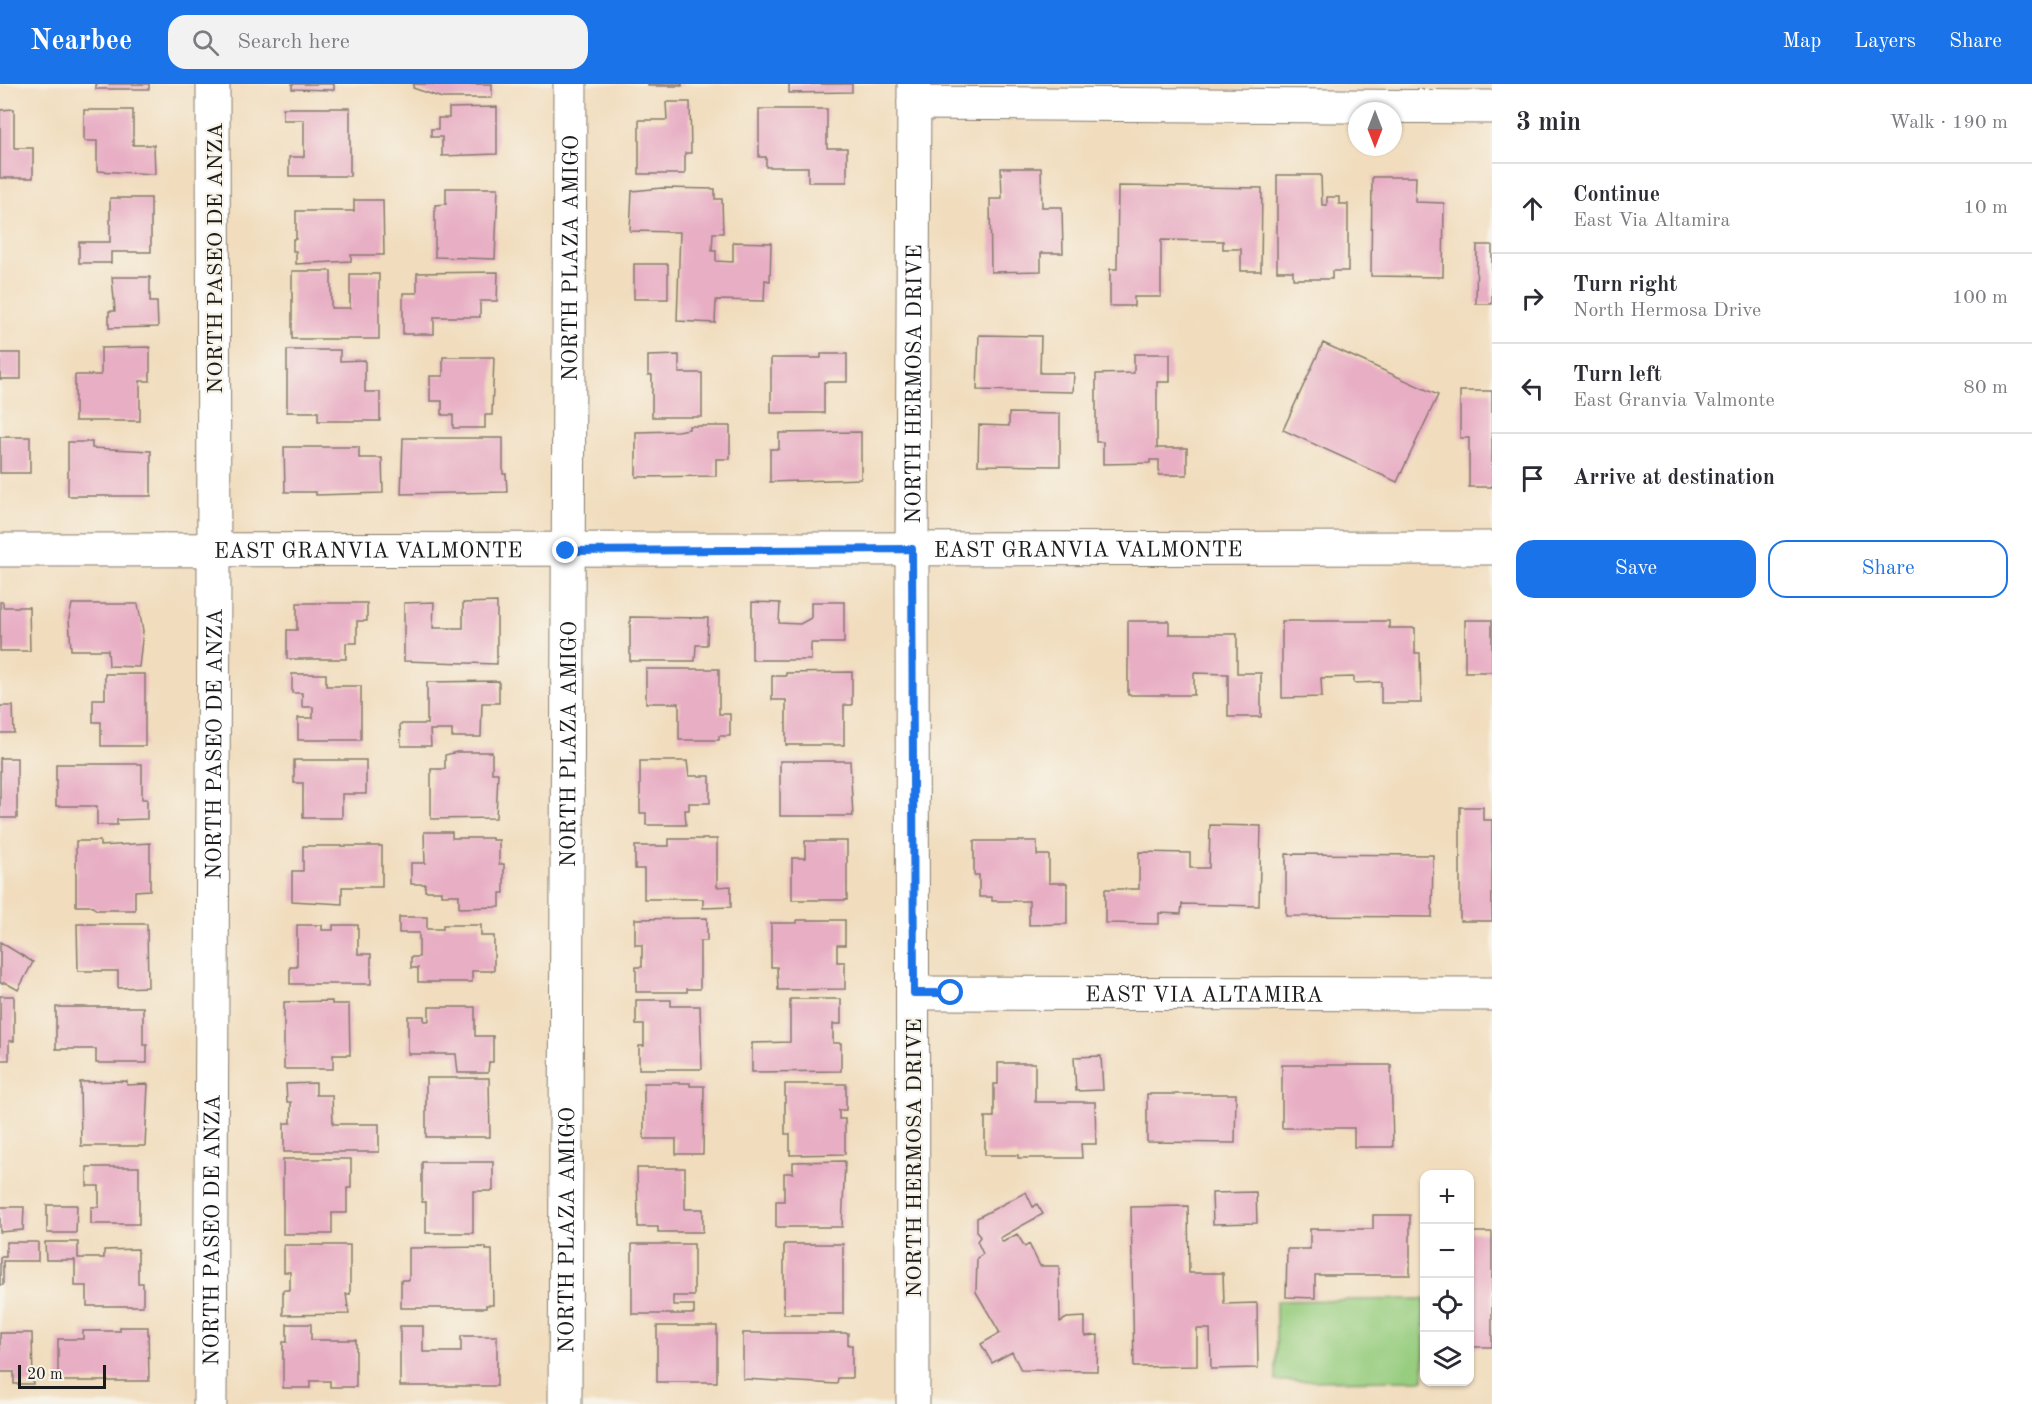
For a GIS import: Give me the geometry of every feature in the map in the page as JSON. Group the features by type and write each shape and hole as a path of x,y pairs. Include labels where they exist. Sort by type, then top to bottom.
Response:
{"street":[{"name":"NORTH PASEO DE ANZA","path":"210,1404 214,550 213,84"},
{"name":"NORTH PLAZA AMIGO","path":"565,1404 566,551 570,84"},
{"path":"914,93 1492,107"},
{"name":"NORTH HERMOSA DRIVE","path":"913,1404 914,93"},
{"name":"EAST GRANVIA VALMONTE","path":"0,550 1492,548"},
{"name":"EAST VIA ALTAMIRA","path":"914,993 1492,994"}],"green space":[{"path":"1420,1299 1420,1380 1276,1381 1276,1301"}],"building":[{"path":"96,84 149,84 149,89 96,89"},
{"path":"292,84 334,84 334,90 292,89"},
{"path":"414,84 492,84 492,98 442,98 413,88"},
{"path":"648,84 682,84 682,86 648,86"},
{"path":"789,84 852,84 852,92 789,93"},
{"path":"666,102 690,102 691,153 685,153 685,174 639,174 639,120 667,120"},
{"path":"497,107 497,154 442,156 442,137 431,137 431,129 438,129 438,118 449,118 449,108"},
{"path":"283,108 350,108 350,176 289,176 289,157 304,157 304,120 283,120"},
{"path":"14,109 14,148 33,148 33,178 0,178 0,110"},
{"path":"759,109 827,109 827,148 847,148 847,182 808,182 808,167 766,167 766,157 759,157"},
{"path":"84,110 133,110 133,145 154,145 155,174 97,171 97,141 84,141"},
{"path":"1001,168 1041,168 1042,207 1062,207 1063,253 1041,253 1041,271 991,272 990,199 1002,199"},
{"path":"1277,175 1321,175 1322,205 1327,205 1327,197 1339,197 1339,204 1348,204 1348,271 1332,271 1332,279 1293,279 1293,271 1277,271"},
{"path":"1372,177 1416,177 1415,202 1444,203 1443,277 1371,276"},
{"path":"1118,186 1262,188 1261,271 1241,271 1241,249 1223,249 1223,241 1161,240 1161,297 1134,297 1134,306 1110,306 1110,269 1117,269"},
{"path":"446,188 498,188 495,259 435,257 435,205 446,204"},
{"path":"662,188 715,189 715,199 722,199 723,233 713,233 712,251 716,251 716,261 733,262 733,242 771,243 770,281 765,280 764,301 716,300 715,323 677,321 680,232 630,231 632,191"},
{"path":"110,198 151,198 151,252 111,252 111,263 79,263 79,242 110,242"},
{"path":"354,200 383,200 384,255 351,255 351,261 296,264 293,239 296,239 296,211 354,211"},
{"path":"1477,245 1492,245 1492,304 1476,304"},
{"path":"634,264 668,264 668,299 634,299"},
{"path":"292,271 331,271 331,308 350,308 350,274 379,274 379,339 292,339"},
{"path":"498,272 497,301 480,301 480,317 434,317 434,334 403,334 403,293 417,293 417,273"},
{"path":"112,277 150,277 150,302 157,302 158,327 109,328 109,311 115,311"},
{"path":"979,335 1041,336 1040,373 1074,373 1073,392 977,390"},
{"path":"1323,343 1438,395 1397,482 1283,430"},
{"path":"150,347 150,381 140,381 140,421 75,421 75,375 101,375 101,348"},
{"path":"287,350 340,350 340,361 365,360 365,392 380,392 380,421 318,421 318,412 287,412"},
{"path":"0,353 21,353 21,379 0,379"},
{"path":"821,354 847,354 847,382 824,382 824,413 771,413 771,358 821,358"},
{"path":"1134,354 1170,354 1170,382 1157,382 1157,448 1187,448 1187,475 1159,475 1159,460 1150,460 1150,463 1103,464 1103,442 1096,442 1096,374 1134,373"},
{"path":"679,355 679,373 702,373 702,417 652,417 652,375 648,375 648,356"},
{"path":"443,357 494,357 492,415 485,415 485,428 453,428 453,415 442,415 442,401 430,401 430,376 443,376"},
{"path":"1460,391 1492,391 1492,487 1469,487 1469,438 1460,438"},
{"path":"1009,413 1060,414 1060,466 978,465 979,425 1009,426"},
{"path":"689,426 730,426 730,459 716,459 716,476 636,477 636,432 677,431 689,429"},
{"path":"861,432 861,479 770,482 770,449 779,449 779,433"},
{"path":"0,437 30,437 30,473 0,473"},
{"path":"403,438 503,438 503,474 506,474 507,492 401,494"},
{"path":"68,442 92,442 92,448 151,451 151,496 68,496"},
{"path":"284,447 359,447 359,458 382,458 383,493 316,495 316,492 285,492"},
{"path":"0,602 3,602 3,607 29,607 30,651 0,651"},
{"path":"434,602 433,628 463,628 463,603 497,602 497,664 404,661 404,603"},
{"path":"752,602 780,603 779,623 800,624 811,618 811,602 844,602 844,643 811,643 811,660 752,660"},
{"path":"297,603 367,603 367,621 357,621 357,643 346,643 346,659 287,659 287,630 297,630"},
{"path":"72,604 138,604 143,631 139,667 109,666 108,650 71,650 69,618"},
{"path":"630,617 708,618 707,645 696,645 695,661 630,661"},
{"path":"1465,620 1492,620 1492,672 1465,672"},
{"path":"1128,621 1169,621 1169,634 1237,634 1237,673 1261,673 1261,717 1228,717 1228,674 1194,673 1194,695 1128,695"},
{"path":"1282,621 1389,621 1389,628 1415,628 1415,653 1420,653 1421,703 1381,703 1381,682 1354,683 1354,677 1321,678 1322,697 1282,698"},
{"path":"646,669 719,669 719,714 730,714 730,736 719,736 719,740 679,740 679,703 646,703"},
{"path":"852,672 852,705 844,705 844,745 786,745 786,700 772,700 772,676 786,676 786,673"},
{"path":"105,674 145,674 145,746 101,746 101,722 93,722 93,699 105,699"},
{"path":"292,674 326,674 326,686 361,686 361,740 298,740 298,718 313,718 313,707 302,707 302,693 292,693"},
{"path":"499,681 499,703 482,703 481,737 452,737 452,730 430,730 431,746 401,746 400,724 427,724 427,682"},
{"path":"0,706 13,706 14,733 0,733"},
{"path":"457,752 492,752 492,773 498,773 496,818 431,819 431,769 445,769 445,755"},
{"path":"0,758 17,758 17,818 0,818"},
{"path":"294,760 366,760 366,794 342,794 342,818 303,818 303,783 294,783"},
{"path":"640,761 687,761 689,776 710,776 710,803 689,803 689,810 685,810 686,825 646,825 646,813 640,813"},
{"path":"780,761 850,761 853,816 780,816"},
{"path":"56,764 142,764 142,799 147,799 147,819 117,820 117,825 97,825 97,806 56,806"},
{"path":"1460,807 1483,807 1483,820 1492,820 1492,921 1460,921"},
{"path":"1210,825 1261,826 1259,906 1182,904 1181,914 1159,913 1159,924 1105,923 1105,889 1139,889 1139,852 1190,853 1190,868 1209,868"},
{"path":"424,832 452,832 452,838 499,840 499,864 504,864 504,893 500,893 500,907 459,908 459,895 441,895 441,891 425,891 425,884 411,884 411,863 425,863"},
{"path":"669,839 717,839 717,887 731,886 731,907 703,908 703,899 644,899 644,869 635,869 635,846 669,846"},
{"path":"76,841 100,841 100,846 150,843 150,890 135,891 135,910 97,910 91,906 76,906"},
{"path":"805,841 847,841 847,900 792,900 792,858 805,858"},
{"path":"974,841 1037,841 1037,855 1049,855 1049,883 1067,883 1067,924 1029,925 1029,901 992,901 992,897 979,897 979,875 974,875"},
{"path":"303,846 382,846 382,887 342,887 342,904 292,901 292,871 303,871"},
{"path":"1286,854 1433,855 1432,917 1286,916"},
{"path":"399,917 427,917 427,929 443,929 443,925 481,925 481,936 494,936 494,971 472,971 472,982 418,982 418,968 411,968 411,957 419,957 419,933 399,933"},
{"path":"707,918 707,941 700,941 700,989 687,989 687,992 636,992 636,967 642,967 642,945 635,945 635,919"},
{"path":"797,920 845,920 845,945 837,945 837,962 845,962 845,989 778,990 777,967 771,967 771,923 797,923"},
{"path":"77,924 147,924 148,987 118,988 118,971 78,971"},
{"path":"297,925 322,925 322,930 333,930 333,925 358,925 358,954 371,954 371,984 290,984 290,967 297,967"},
{"path":"0,942 33,962 18,990 6,983 0,983"},
{"path":"0,996 14,996 14,1041 9,1041 9,1060 0,1060"},
{"path":"790,999 841,999 841,1024 833,1024 833,1043 841,1043 841,1071 752,1072 752,1043 790,1042"},
{"path":"636,1000 671,1000 671,1006 700,1006 702,1069 639,1069 639,1046 644,1046 644,1025 636,1025"},
{"path":"332,1001 332,1004 349,1004 350,1055 333,1055 333,1069 284,1069 284,1002"},
{"path":"56,1007 143,1007 143,1045 147,1045 147,1063 96,1063 96,1049 56,1049"},
{"path":"429,1007 475,1007 475,1036 493,1036 493,1062 489,1062 488,1073 458,1073 456,1054 408,1054 408,1016 424,1016 424,1021 429,1021"},
{"path":"1101,1056 1103,1090 1076,1091 1074,1057"},
{"path":"998,1063 1035,1063 1035,1102 1095,1102 1096,1144 1081,1144 1082,1158 1018,1158 1018,1155 985,1155 985,1117 994,1117 994,1084 998,1084"},
{"path":"1282,1065 1391,1065 1393,1147 1354,1147 1354,1128 1282,1128"},
{"path":"426,1078 489,1078 490,1137 426,1137"},
{"path":"127,1081 127,1085 148,1084 145,1146 81,1146 80,1082"},
{"path":"316,1083 316,1095 332,1095 333,1124 379,1124 379,1152 284,1152 284,1123 291,1123 291,1102 287,1102 286,1084"},
{"path":"644,1083 690,1083 690,1086 704,1086 703,1154 676,1154 676,1139 644,1139"},
{"path":"785,1084 846,1084 846,1110 839,1110 839,1119 845,1119 845,1154 790,1155 790,1134 785,1134"},
{"path":"1147,1094 1236,1094 1235,1143 1147,1142"},
{"path":"283,1159 351,1159 351,1188 347,1188 347,1213 332,1213 332,1234 283,1234"},
{"path":"845,1161 842,1227 776,1227 776,1201 784,1201 784,1173 793,1173 793,1162"},
{"path":"422,1162 493,1162 493,1191 473,1191 473,1233 426,1233 426,1202 422,1202"},
{"path":"87,1167 139,1167 139,1224 91,1224 91,1207 99,1207 99,1186 87,1186"},
{"path":"637,1168 685,1168 685,1209 703,1209 703,1232 658,1232 658,1227 638,1227"},
{"path":"1026,1192 1033,1207 1037,1204 1043,1214 1000,1238 1003,1242 1017,1234 1025,1247 1029,1244 1040,1266 1059,1266 1060,1322 1067,1318 1085,1317 1085,1336 1098,1335 1097,1371 1021,1370 1012,1352 992,1363 981,1344 1000,1333 976,1292 977,1258 983,1254 977,1241 980,1237 977,1232 977,1218"},
{"path":"1256,1192 1257,1223 1213,1224 1212,1193"},
{"path":"47,1205 77,1205 76,1233 47,1233"},
{"path":"1188,1206 1189,1273 1223,1273 1224,1304 1257,1303 1258,1368 1211,1369 1210,1329 1197,1329 1197,1366 1134,1367 1131,1207"},
{"path":"0,1207 24,1207 23,1230 0,1232"},
{"path":"1373,1215 1410,1215 1410,1275 1315,1275 1315,1298 1286,1297 1287,1249 1310,1249 1310,1229 1373,1229"},
{"path":"1474,1232 1492,1232 1492,1347 1474,1347"},
{"path":"6,1242 38,1242 38,1261 3,1261 3,1285 0,1285 0,1257 6,1257"},
{"path":"45,1242 78,1242 78,1258 104,1258 104,1250 138,1249 138,1283 143,1283 143,1306 87,1306 87,1286 75,1286 75,1260 46,1260"},
{"path":"632,1244 694,1244 694,1296 673,1296 673,1305 694,1305 694,1314 632,1314"},
{"path":"784,1244 843,1244 843,1314 784,1314"},
{"path":"284,1245 350,1245 350,1294 346,1294 349,1314 283,1315 283,1290 290,1290 290,1272 284,1272"},
{"path":"486,1247 486,1250 492,1250 493,1305 486,1305 486,1308 401,1308 401,1280 409,1280 409,1248"},
{"path":"287,1324 311,1324 311,1340 356,1340 356,1387 330,1387 330,1381 310,1381 310,1388 283,1388 283,1342 287,1342"},
{"path":"400,1326 423,1326 423,1352 461,1352 461,1336 497,1336 497,1386 400,1386"},
{"path":"657,1326 717,1326 717,1382 657,1382"},
{"path":"120,1327 148,1327 149,1381 58,1381 58,1339 83,1339 83,1331 120,1331"},
{"path":"0,1333 32,1333 33,1384 14,1384 14,1372 0,1372"},
{"path":"743,1333 848,1333 848,1345 852,1345 852,1378 838,1378 837,1384 743,1379"}],"route":[{"path":"566,551 912,549 914,993 951,993"}]}
